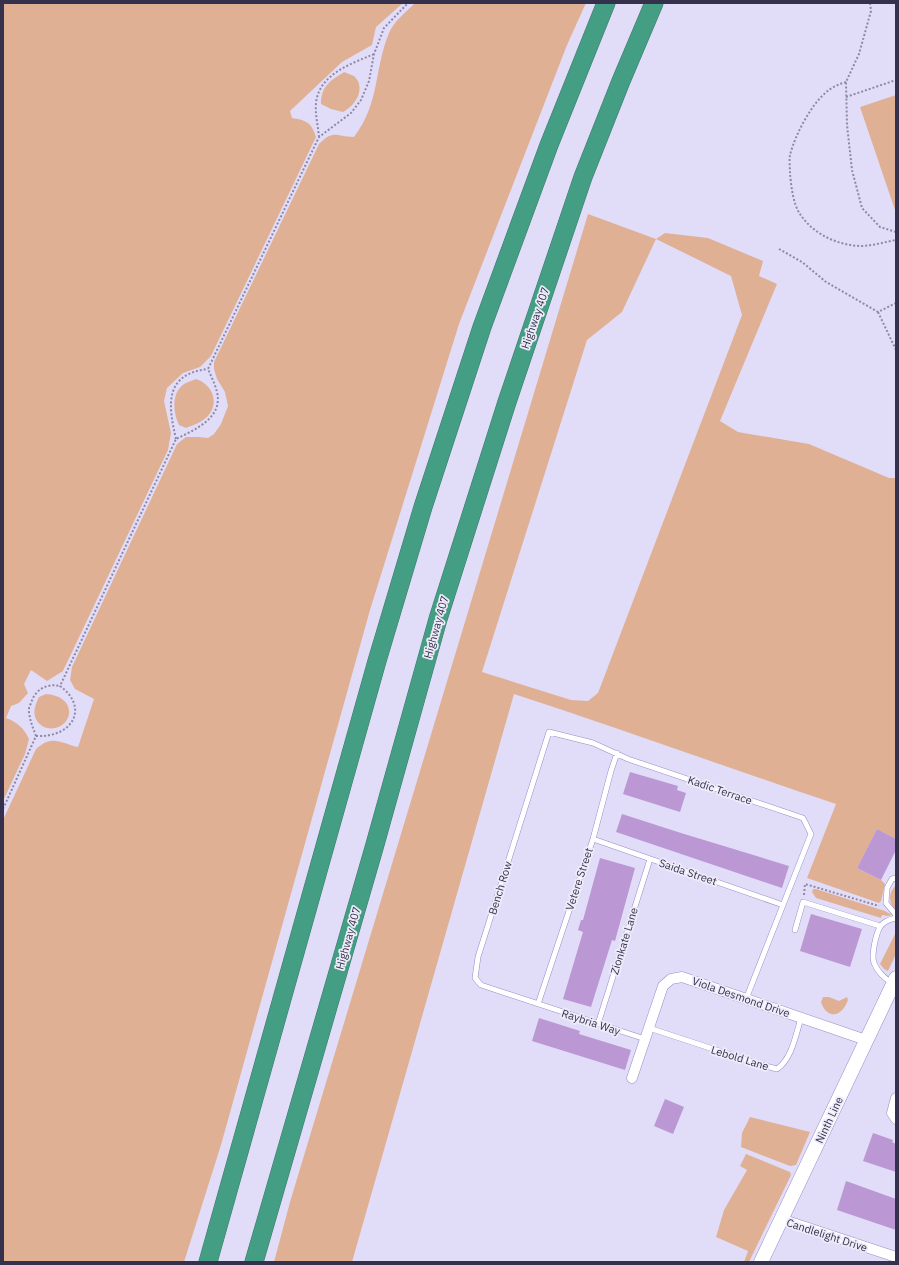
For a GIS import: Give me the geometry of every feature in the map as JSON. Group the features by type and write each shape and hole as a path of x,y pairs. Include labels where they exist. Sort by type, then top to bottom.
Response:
{"highway":[{"path":"208,1262 377,661 423,507 482,327 549,145 606,3"},
{"name":"Highway 407","path":"254,1262 440,611 507,402 583,177 654,3"}],"main road":[{"name":"Ninth Line","path":"761,1262 895,981"}],"street":[{"name":"Viola Desmond Drive","path":"632,1078 663,986 671,979 682,977 866,1040"},
{"path":"896,1098 892,1113 896,1119"},
{"name":"Candlelight Drive","path":"781,1219 896,1257"}],"lane":[{"name":"Kadic Terrace","path":"549,732 593,743 628,759 803,818 811,834 746,999"},
{"name":"Bench Row","path":"538,1004 481,985 475,978 478,957 549,732"},
{"name":"Vetere Street","path":"538,1004 592,839 617,753"},
{"name":"Saida Street","path":"592,839 783,905"},
{"name":"Zionkate Lane","path":"598,1024 650,858"},
{"path":"895,981 881,976 873,962 873,949 880,926 896,916 886,903 887,888 892,879 896,878"},
{"path":"795,930 803,902 880,926"},
{"name":"Raybria Way","path":"538,1004 645,1039"},
{"name":"Lebold Lane","path":"649,1028 777,1069 783,1065 789,1055 801,1018"}],"path":[{"path":"176,438 194,430 211,419 218,406 217,392 208,369 320,137 351,113 361,100 369,81 374,54 384,28 408,3"},
{"path":"870,3 871,11 859,54 846,82 847,126 852,170 862,208 880,227 896,232"},
{"path":"320,137 316,105 318,92 334,73 374,54"},
{"path":"846,97 896,80"},
{"path":"846,82 828,90 820,98 800,128 790,155 790,187 799,214 810,226 826,238 839,243 860,246 874,245 896,240"},
{"path":"779,249 802,262 826,282 878,312 896,350"},
{"path":"878,312 896,304"},
{"path":"60,686 176,438 172,419 171,398 176,385 183,377 193,372 208,369"},
{"path":"3,809 36,736 28,710 32,698 39,688 54,685 60,686 68,692 73,702 75,712 73,722 65,730 55,735 36,736"},
{"path":"803,902 805,884 879,906 886,903"}],"shaded area":[{"path":"3,3 403,3 376,27 372,45 342,62 290,111 292,118 305,121 313,128 316,137 211,356 200,367 183,373 167,388 164,401 171,433 168,450 63,671 47,681 31,670 24,684 28,693 19,703 11,706 6,718 14,721 20,726 29,739 25,754 3,801"},
{"path":"415,3 586,3 567,45 459,324 370,610 221,1145 184,1262 3,1262 3,820 36,749 42,744 52,741 78,747 94,699 75,689 70,680 72,667 177,444 186,437 208,438 214,434 221,424 228,406 225,392 217,379 214,369 214,362 319,144 324,139 332,135 354,137 362,124 373,99 384,46 389,33 397,21"},
{"path":"344,72 354,76 360,88 356,101 343,112 331,109 321,104 321,98 327,85 334,78"},
{"path":"896,95 896,213 860,107"},
{"path":"588,214 656,239 665,233 708,238 763,261 759,276 777,284 720,421 738,432 809,444 889,478 896,478 896,839 877,829 857,868 881,880 885,884 881,901 879,903 807,878 836,804 514,694 352,1262 274,1262 290,1202","holes":["656,239 731,276 742,315 598,693 588,701 571,700 482,672 587,340 622,312"]},
{"path":"196,379 202,381 210,389 214,399 212,411 206,418 186,428 179,425 175,415 175,398 180,388 184,384"},
{"path":"46,694 65,701 68,707 69,714 67,720 62,725 55,728 47,728 43,726 35,718 35,706 39,697"},
{"path":"896,885 896,910 891,904 890,897"},
{"path":"813,889 885,911 892,915 882,915 881,918 816,898 812,892"},
{"path":"896,932 896,954 888,971 880,964"},
{"path":"823,997 829,997 839,1001 847,997 848,1000 845,1007 840,1012 833,1014 826,1011 824,1008 821,1002"},
{"path":"750,1117 810,1132 796,1165 790,1166 741,1147 742,1133"},
{"path":"746,1154 790,1172 791,1175 749,1262 744,1262 748,1251 716,1237 724,1210 747,1170 740,1166"}],"building":[{"path":"630,772 678,786 677,790 686,793 680,812 623,794"},
{"path":"622,814 789,866 782,888 616,832"},
{"path":"877,829 896,839 896,850 881,880 857,868"},
{"path":"600,858 635,868 615,941 612,940 591,1007 563,999 583,932 578,930 581,920 583,920"},
{"path":"811,914 862,929 850,967 800,951"},
{"path":"539,1018 580,1031 579,1034 631,1050 625,1070 532,1041"},
{"path":"665,1099 684,1107 673,1134 654,1126"},
{"path":"873,1133 893,1140 892,1142 896,1144 896,1172 863,1161"},
{"path":"846,1181 896,1199 896,1230 837,1210"}]}
